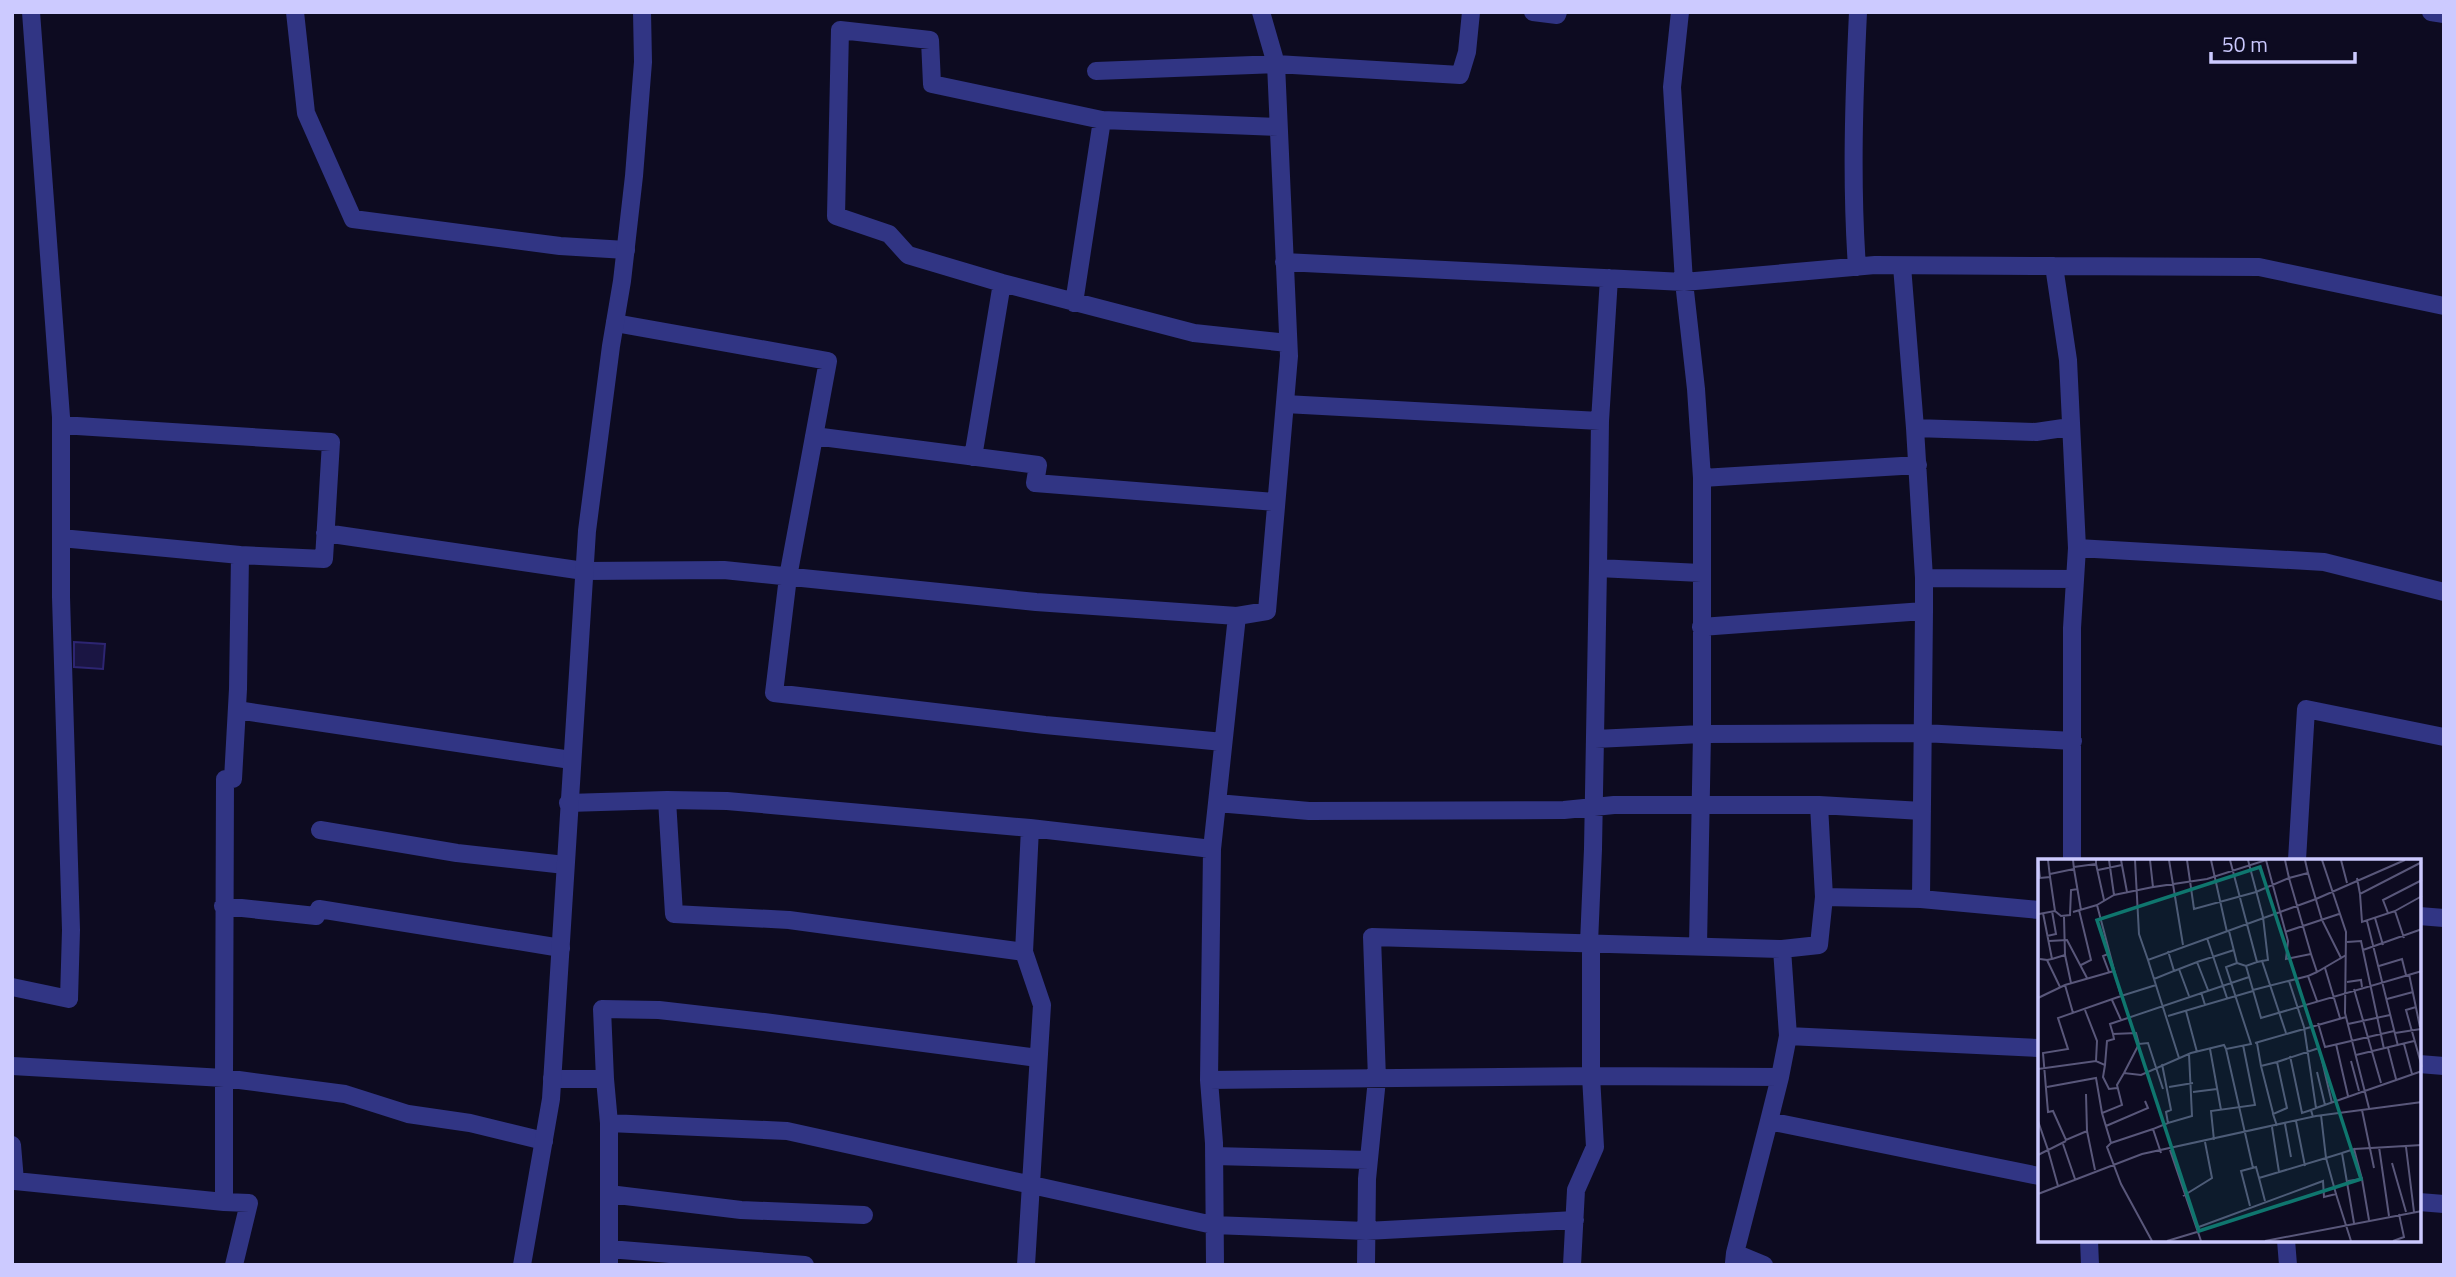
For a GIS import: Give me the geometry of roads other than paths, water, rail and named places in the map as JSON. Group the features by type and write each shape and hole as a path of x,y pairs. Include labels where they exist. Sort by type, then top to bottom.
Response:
{"street":[{"path":"12,987 69,999 71,930 61,538 61,425 52,272 31,12"},
{"path":"295,12 306,113 353,219 559,246 626,250"},
{"path":"522,1265 552,1079 587,531 626,250 642,75 642,12"},
{"path":"325,533 584,571 724,570 1036,602 1237,616 1267,611 1288,343 1276,64 1261,12"},
{"path":"1096,71 1276,64 1460,75 1467,52 1471,12"},
{"path":"1533,12 1557,15 1558,12"},
{"path":"1680,12 1672,87 1684,282 1696,389 1702,478 1702,734 1698,946"},
{"path":"1857,267 1853,209 1858,12"},
{"path":"2431,12 2444,14"},
{"path":"1278,127 1102,120 932,84 930,40 840,21 836,216 889,234 908,255 1002,283 1194,333 1288,343"},
{"path":"1074,303 1102,120"},
{"path":"1284,262 1684,282 1857,267 2259,267 2444,306"},
{"path":"1902,266 1924,578 1921,899"},
{"path":"2054,267 2068,360 2077,548 2072,628 2072,859"},
{"path":"1572,1265 1576,1190 1595,1147 1591,1076 1590,943 1600,421 1609,278"},
{"path":"973,457 1002,283"},
{"path":"615,323 828,361 788,578 774,693 1018,722 1223,742"},
{"path":"1285,404 1600,421"},
{"path":"61,425 331,442 324,559 240,555 61,538"},
{"path":"1915,428 2036,432 2070,427"},
{"path":"814,436 1038,465 1035,483 1276,502"},
{"path":"1702,478 1918,465"},
{"path":"2077,548 2324,562 2444,592"},
{"path":"223,1202 225,779 233,779 240,555"},
{"path":"1598,568 1701,573"},
{"path":"1924,578 2075,579"},
{"path":"1701,627 1924,611"},
{"path":"1215,1265 1214,1156 1209,1080 1212,849 1237,616"},
{"path":"2297,859 2306,709 2444,737"},
{"path":"237,710 572,760"},
{"path":"1595,739 1702,734 1923,733 2073,741"},
{"path":"667,800 674,914 789,920 1024,952"},
{"path":"568,803 727,801 1030,828 1212,849"},
{"path":"1217,803 1309,811 1564,810 1700,805 1819,805 1922,811"},
{"path":"1366,1265 1369,1160 1377,1079 1372,937 1782,949 1819,945 1824,897 1819,805"},
{"path":"1026,1265 1042,1005 1024,952 1030,828"},
{"path":"320,830 457,853 565,865"},
{"path":"1824,897 1921,899 2038,909"},
{"path":"223,906 316,916 319,909 561,948"},
{"path":"2421,916 2444,918"},
{"path":"1764,1265 1734,1259 1788,1036 1782,949"},
{"path":"805,1265 609,1257 609,1123 601,1009 659,1010 1038,1058"},
{"path":"1788,1036 2038,1048"},
{"path":"2421,1064 2444,1066"},
{"path":"12,1066 224,1078 345,1094 408,1114 470,1123 544,1141"},
{"path":"1209,1080 1780,1077"},
{"path":"552,1079 605,1079"},
{"path":"1769,1121 2038,1176"},
{"path":"609,1123 787,1131 1213,1226 1366,1231 1575,1220"},
{"path":"12,1145 14,1189 249,1203 234,1265"},
{"path":"1214,1156 1369,1160"},
{"path":"609,1194 741,1210 864,1214"},
{"path":"2421,1202 2444,1204"},
{"path":"2089,1242 2090,1265"},
{"path":"2286,1242 2288,1265"}]}
